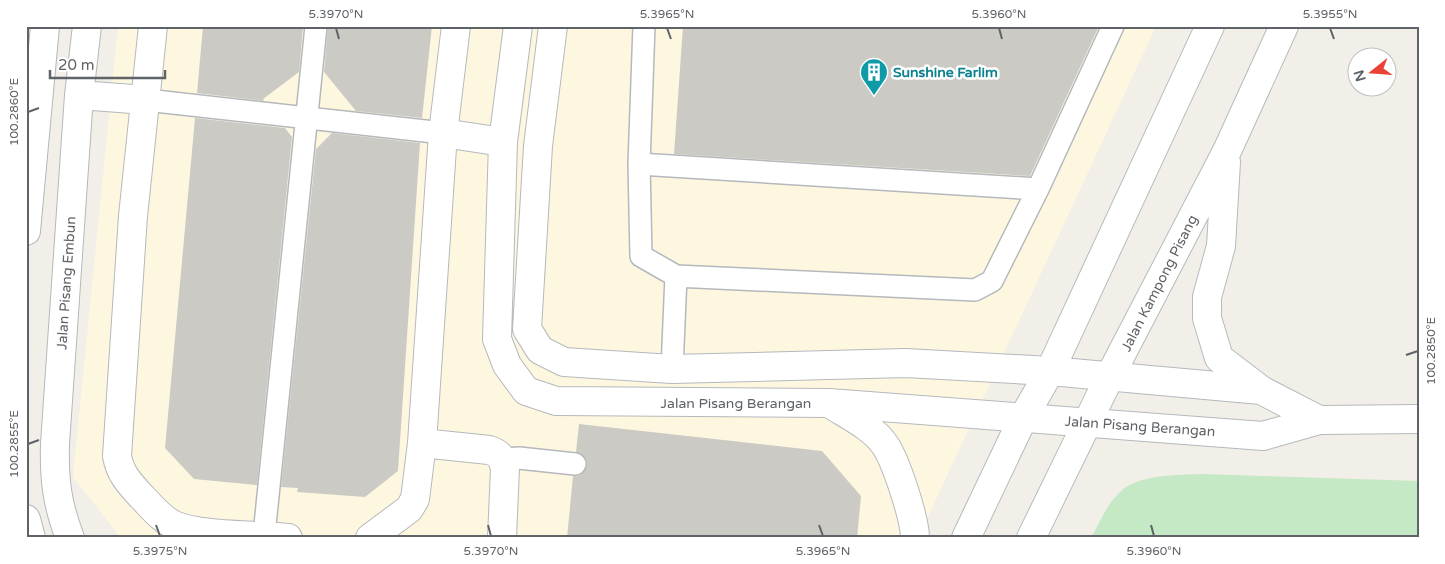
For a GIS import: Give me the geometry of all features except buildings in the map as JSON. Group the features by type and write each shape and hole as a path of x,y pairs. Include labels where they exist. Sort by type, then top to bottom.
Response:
{"street":[{"path":"26,231 45,26"},
{"name":"Jalan Pisang Embun","path":"70,538 60,512 54,479 54,462 79,95 87,26"},
{"path":"153,26 133,216 117,456 119,469 126,480 149,505 172,525 194,530 276,536"},
{"path":"370,538 409,509 415,500 422,443 443,134 456,26"},
{"name":"Jalan Pisang Berangan","path":"518,26 503,142 497,339 507,365 526,391 556,401 829,403 1263,436 1319,420 1419,419"},
{"name":"Jalan Pisang Berangan","path":"553,26 538,146 526,328 540,350 564,362 672,369 906,363 1110,376 1261,390 1319,420"},
{"path":"966,538 1023,418 1050,371 1210,26"},
{"name":"Jalan Kampong Pisang","path":"1031,538 1089,423 1110,376 1227,151 1284,26"},
{"path":"79,95 146,100"},
{"path":"443,134 503,142"},
{"path":"1227,151 1220,246 1207,297 1207,318 1219,358 1261,390"},
{"path":"829,403 866,428 885,445 901,483 914,538"},
{"path":"422,443 489,450 498,453 503,459 505,468 502,538"},
{"path":"26,519 31,538"}],"lane":[{"path":"276,536 307,118 316,26"},
{"path":"644,26 639,164 641,256 676,276 975,290 992,281 1038,189 1113,26"},
{"path":"146,100 443,134"},
{"path":"639,164 1038,189"},
{"path":"672,369 676,276"},
{"path":"503,459 519,458 574,464"}],"shaded area":[{"path":"118,26 1156,26 918,538 121,538 73,477"}],"green space":[{"path":"1203,474 1419,481 1419,538 1091,538 1111,502 1128,486 1148,479 1171,475"}],"place":[{"name":"Sunshine Farlim","path":"874,96"}]}
